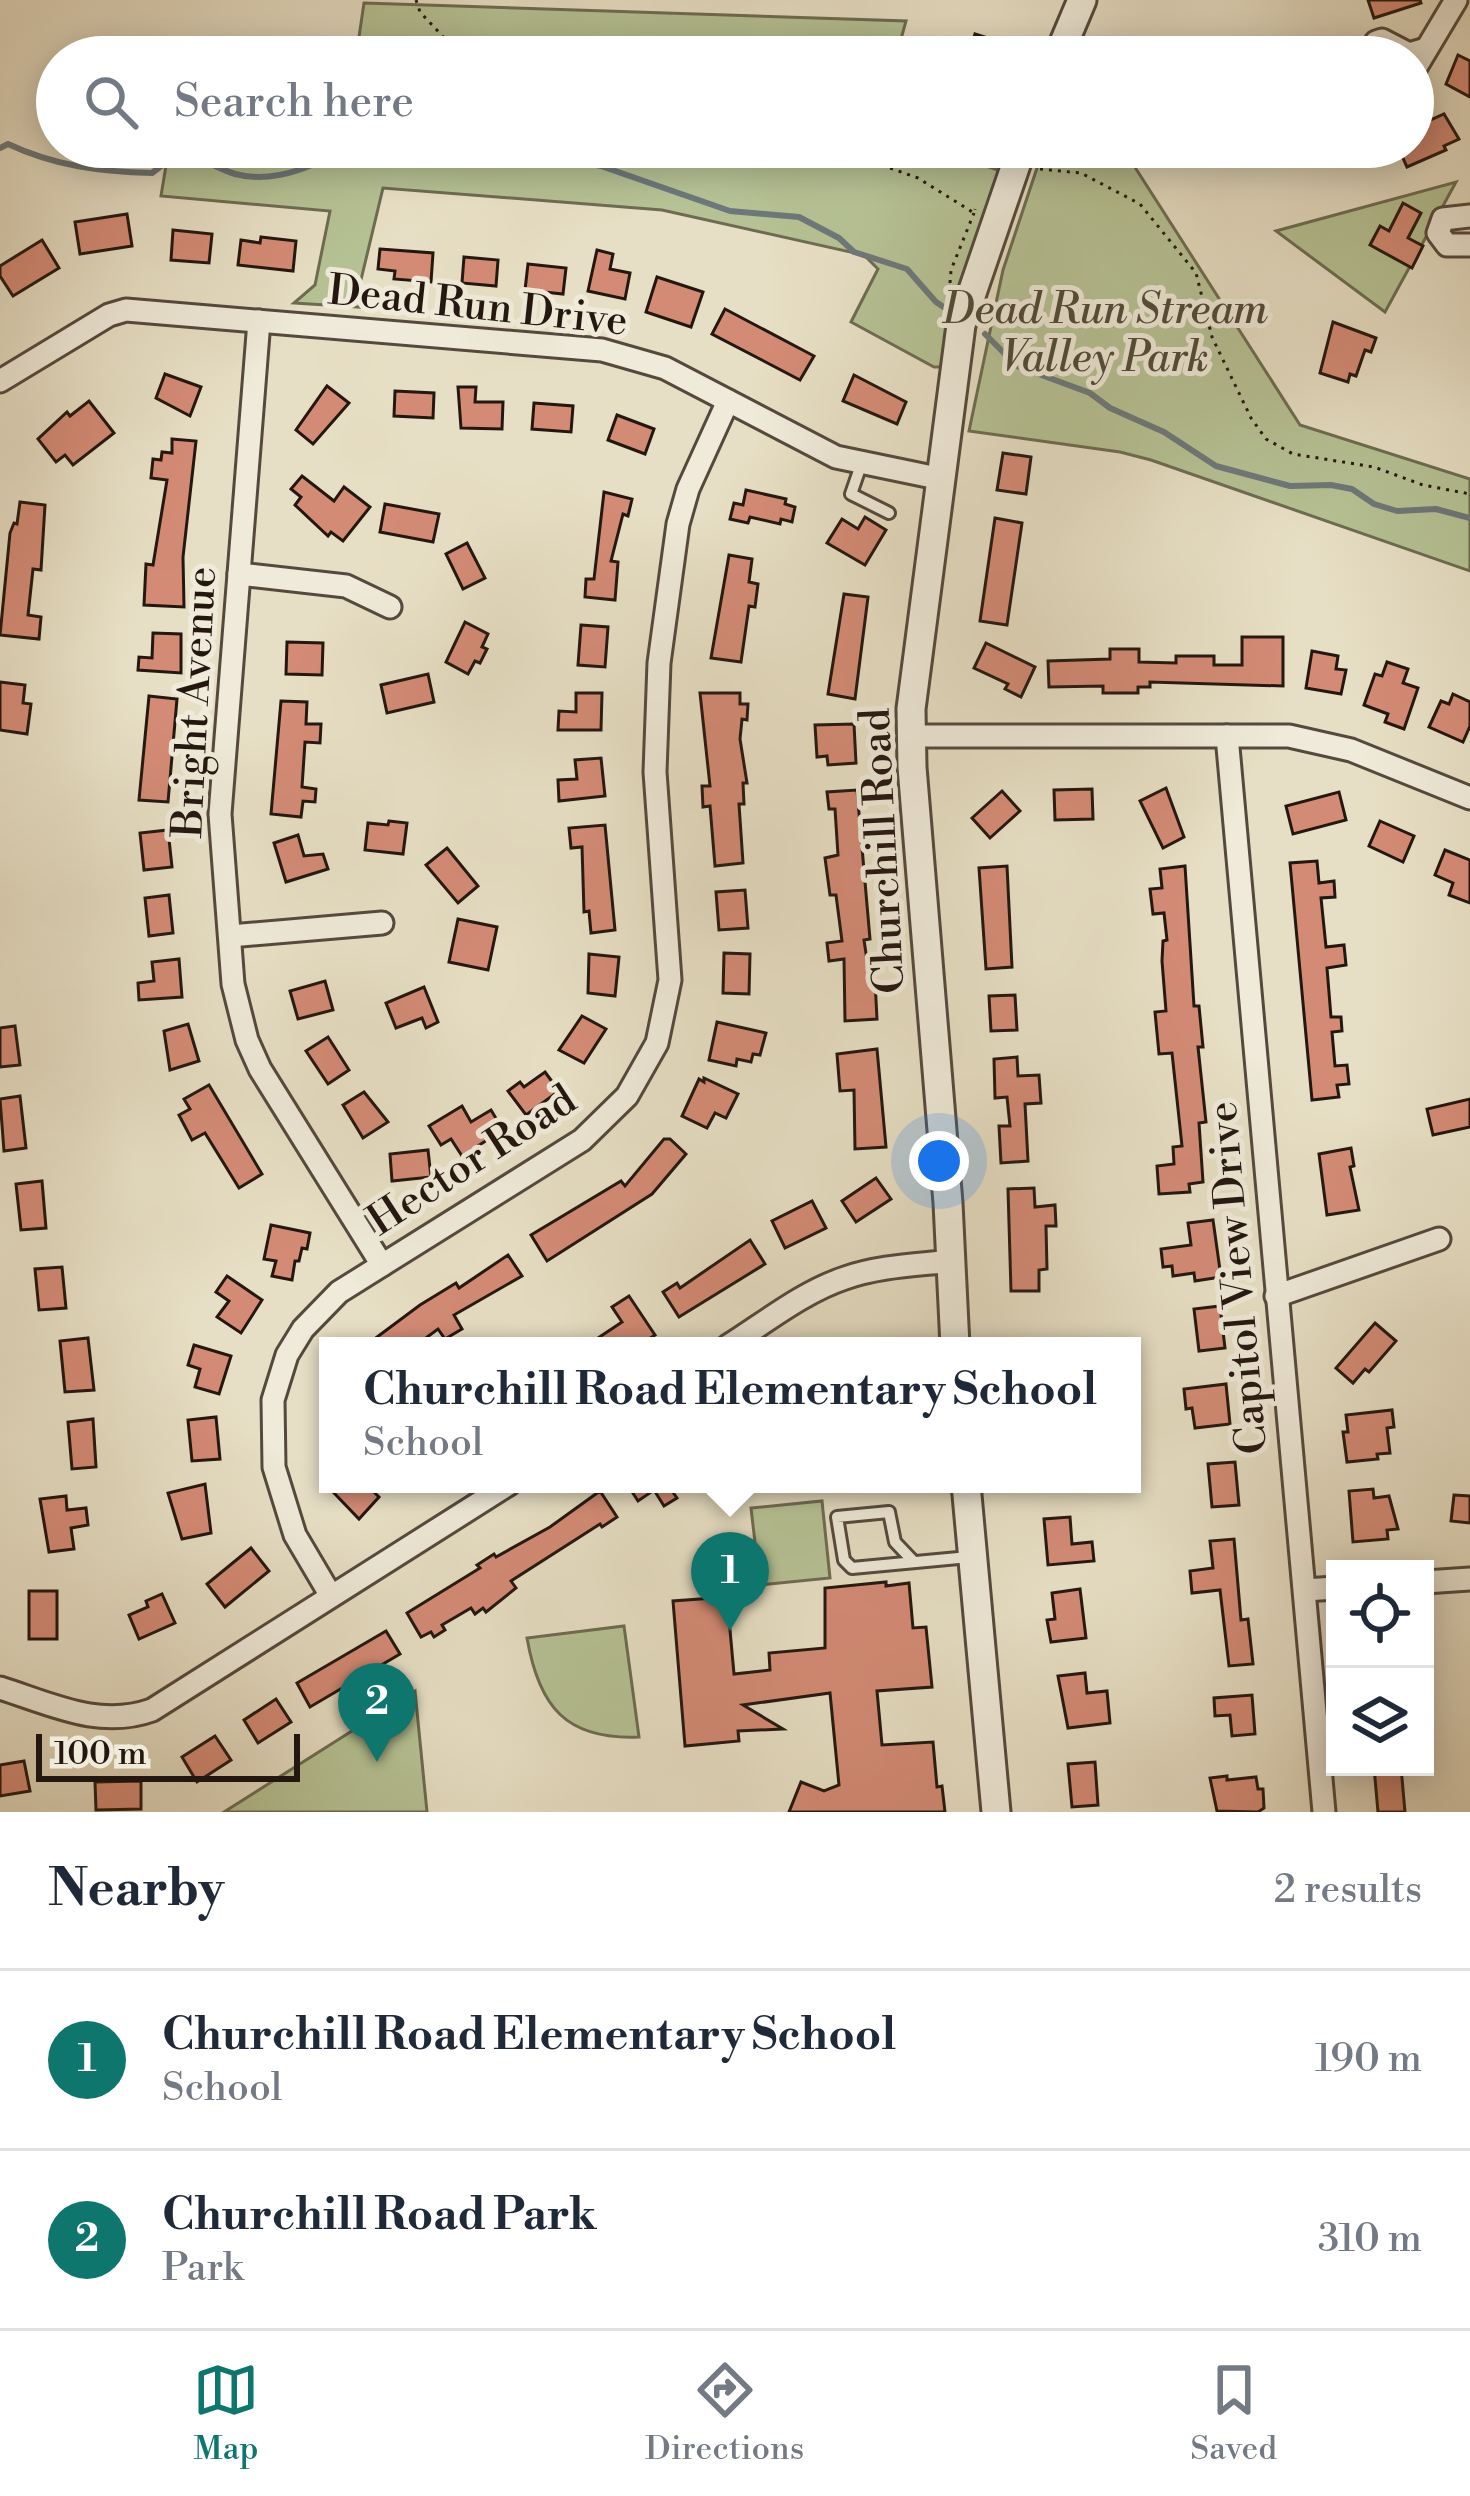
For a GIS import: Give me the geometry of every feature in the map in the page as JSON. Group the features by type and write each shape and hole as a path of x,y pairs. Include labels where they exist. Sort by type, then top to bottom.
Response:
{"street":[{"path":"1067,36 1082,0"},
{"path":"1434,36 1456,0"},
{"name":"Churchill Road","path":"955,1337 910,736 961,326 1014,168"},
{"path":"1470,216 1444,219 1438,233 1447,244 1470,245"},
{"name":"Dead Run Drive","path":"0,381 109,314 126,310 602,350 665,368 836,458 942,479"},
{"name":"Bright Avenue","path":"259,321 220,814 238,1011 260,1069 382,1265"},
{"name":"Hector Road","path":"331,1596 295,1535 274,1467 273,1400 287,1355 303,1329 339,1292 582,1140 627,1096 657,1043 670,980 655,772 658,663 678,524 688,489 728,401"},
{"path":"239,574 346,586 390,607"},
{"path":"910,736 1289,736 1321,741 1470,799"},
{"name":"Capitol View Drive","path":"1227,736 1324,1812"},
{"path":"230,936 382,923"},
{"path":"1276,1296 1439,1239"},
{"path":"742,1337 846,1278 951,1261"},
{"path":"0,1688 91,1717 133,1717 152,1710 495,1493"},
{"path":"966,1493 996,1812"},
{"path":"1434,1581 1470,1579"},
{"path":"1305,1590 1326,1589"}],"lane":[{"path":"861,465 851,494 889,513"},
{"path":"914,1562 895,1542 889,1512 838,1517 844,1560 852,1568 972,1557"}],"path":[{"path":"416,0 420,12 442,36"},
{"path":"890,168 918,178 974,213"},
{"path":"1037,168 1081,172 1140,204 1196,273 1211,337 1266,439 1294,454 1374,467 1423,485 1470,494"},
{"path":"948,295 951,270 983,191"}],"green space":[{"path":"364,3 906,21 902,36 359,36"},
{"name":"Dead Run Stream Valley Park","path":"166,168 992,168 1006,173 945,367 934,367 851,322 878,269 864,255 662,210 383,188 360,284 374,308 294,303 315,285 330,211 161,196"},
{"name":"Dead Run Stream Valley Park","path":"1037,168 1135,168 1300,425 1470,479 1470,571 1151,460 969,431 1003,270"},
{"path":"1456,182 1385,312 1276,231"},
{"path":"822,1501 830,1578 760,1585 751,1508"},
{"path":"624,1626 639,1737 592,1732 560,1714 539,1683 527,1638"},
{"path":"415,1691 427,1812 224,1812"}],"building":[{"path":"1368,0 1420,0 1421,3 1374,18"},
{"path":"1458,55 1470,61 1470,97 1446,84"},
{"path":"1444,114 1459,139 1434,155 1434,119"},
{"path":"1403,203 1421,213 1408,238 1423,246 1412,268 1370,245 1380,226 1389,231"},
{"path":"127,214 132,246 80,254 75,222"},
{"path":"173,230 212,234 209,263 171,260"},
{"path":"261,237 296,241 293,271 238,265 241,240 260,243"},
{"path":"42,240 59,268 13,296 0,276 0,266"},
{"path":"380,249 433,253 431,282 394,279 395,271 378,269"},
{"path":"597,250 613,254 610,269 630,273 625,299 588,291"},
{"path":"464,257 498,260 496,286 462,283"},
{"path":"528,264 566,268 563,294 525,290"},
{"path":"657,277 703,292 691,327 646,312"},
{"path":"725,309 814,356 800,380 712,334"},
{"path":"1333,322 1376,338 1348,382 1320,373"},
{"path":"165,374 201,387 190,416 156,398"},
{"path":"854,375 906,402 897,424 843,401"},
{"path":"327,386 349,403 313,444 296,430"},
{"path":"458,387 476,387 475,402 503,402 502,429 461,428"},
{"path":"395,391 434,393 433,418 394,416"},
{"path":"89,401 114,433 73,465 65,455 56,462 38,439 67,412 70,416"},
{"path":"534,403 573,406 571,432 532,429"},
{"path":"617,415 654,429 645,454 608,440"},
{"path":"172,439 196,441 183,557 184,607 144,605 146,564 153,565 167,480 151,478 153,459 161,460 162,452 172,453"},
{"path":"1003,453 1031,457 1026,494 997,490"},
{"path":"302,476 334,501 344,487 370,507 343,541 331,532 328,536 295,505 301,497 291,489"},
{"path":"746,490 786,499 785,504 795,507 792,522 730,519 734,503 743,505"},
{"path":"604,492 632,499 628,516 623,514 611,561 618,562 615,600 585,597 586,579 594,579"},
{"path":"20,502 45,505 41,570 33,569 28,615 41,617 39,639 0,635 10,533 17,524"},
{"path":"385,504 439,514 433,542 380,532"},
{"path":"865,517 886,530 865,565 827,543 842,519 858,529"},
{"path":"995,518 1022,523 1007,625 980,621"},
{"path":"467,543 485,578 463,589 446,554"},
{"path":"729,555 752,559 749,582 758,584 755,607 749,606 741,662 711,658"},
{"path":"844,594 868,597 855,699 828,694"},
{"path":"465,622 488,634 480,663 475,661 468,674 446,662"},
{"path":"581,625 608,627 605,667 578,665"},
{"path":"153,633 181,634 181,673 138,670 139,657 152,658"},
{"path":"1242,637 1283,637 1283,686 1150,682 1150,687 1138,687 1138,693 1103,693 1103,686 1049,687 1048,661 1110,659 1110,649 1139,649 1139,662 1176,663 1176,656 1214,656 1214,665 1242,665"},
{"path":"287,642 323,643 322,675 286,674"},
{"path":"986,643 1035,667 1021,697 1005,689 1008,684 974,668"},
{"path":"1312,651 1338,656 1336,669 1346,670 1341,694 1306,688"},
{"path":"1387,662 1408,669 1403,683 1418,688 1404,729 1385,722 1388,714 1364,705 1375,674 1382,676"},
{"path":"428,674 434,702 387,713 381,685"},
{"path":"0,682 25,685 23,703 31,704 27,734 0,730"},
{"path":"576,693 602,693 601,730 558,730 559,711 576,712"},
{"path":"700,693 740,693 740,704 748,704 740,739 747,783 743,783 744,804 739,804 743,863 715,866 710,806 703,807 702,786 710,786"},
{"path":"1453,694 1470,702 1470,726 1463,742 1429,727 1441,701 1449,704"},
{"path":"149,696 177,699 168,802 139,800"},
{"path":"281,701 307,702 306,724 321,724 320,743 305,742 302,787 316,789 315,802 303,801 301,817 271,814"},
{"path":"854,724 856,763 828,765 827,756 817,757 815,725"},
{"path":"601,758 605,796 559,801 558,780 577,779 575,760"},
{"path":"1166,788 1184,837 1163,848 1140,801"},
{"path":"1092,789 1093,819 1055,820 1054,790"},
{"path":"857,790 870,939 864,940 870,980 875,980 877,1019 845,1021 844,959 829,961 827,943 842,941 825,858 838,855 835,809 829,809 827,792"},
{"path":"1002,791 1020,811 990,838 972,818"},
{"path":"1339,792 1346,820 1293,834 1286,806"},
{"path":"389,821 407,823 403,854 365,850 368,823 388,825"},
{"path":"1380,821 1414,836 1403,862 1369,846"},
{"path":"605,825 615,930 591,933 589,911 584,912 582,847 571,848 569,828"},
{"path":"168,830 172,867 144,870 140,833"},
{"path":"298,835 304,856 323,854 328,869 286,882 274,843"},
{"path":"447,848 478,886 458,903 426,865"},
{"path":"1445,850 1470,860 1470,903 1449,895 1453,883 1435,875"},
{"path":"1317,861 1319,883 1334,881 1335,897 1321,898 1326,947 1344,945 1346,965 1327,968 1331,1017 1341,1017 1342,1031 1332,1032 1335,1066 1347,1065 1349,1084 1337,1085 1339,1097 1312,1100 1290,863"},
{"path":"1007,866 1012,967 986,969 979,868"},
{"path":"1185,866 1194,1006 1199,1006 1203,1047 1198,1047 1206,1122 1199,1123 1203,1182 1189,1184 1190,1192 1159,1194 1157,1166 1174,1164 1173,1147 1182,1146 1172,1053 1159,1054 1155,1012 1166,1011 1162,961 1163,941 1167,940 1164,913 1153,914 1150,889 1162,888 1160,869"},
{"path":"745,890 748,928 719,930 716,892"},
{"path":"169,895 173,933 149,936 145,898"},
{"path":"458,919 497,927 488,970 449,962"},
{"path":"724,953 750,954 749,994 723,993"},
{"path":"589,954 619,957 615,996 588,993"},
{"path":"179,959 182,997 139,1000 138,983 154,981 152,962"},
{"path":"325,981 333,1010 298,1019 290,991"},
{"path":"424,987 438,1022 426,1028 422,1018 396,1028 386,1003"},
{"path":"1015,995 1017,1030 991,1031 989,996"},
{"path":"582,1016 606,1029 584,1063 559,1050"},
{"path":"717,1022 766,1033 760,1055 753,1054 751,1062 737,1059 736,1066 709,1060"},
{"path":"188,1024 199,1061 170,1070 164,1031"},
{"path":"15,1026 20,1065 0,1067 0,1028"},
{"path":"328,1037 349,1070 328,1084 306,1051"},
{"path":"877,1049 886,1147 855,1149 854,1090 840,1091 837,1054"},
{"path":"1017,1057 1018,1076 1039,1075 1041,1103 1025,1104 1028,1161 1001,1163 999,1126 1010,1126 1007,1097 995,1098 994,1059"},
{"path":"545,1072 559,1091 526,1115 508,1091 520,1082 524,1087"},
{"path":"704,1078 738,1094 726,1118 715,1113 707,1128 682,1116 699,1079 704,1082"},
{"path":"209,1085 262,1174 239,1188 205,1133 192,1140 179,1115 190,1109 184,1099"},
{"path":"364,1092 388,1122 363,1138 343,1105"},
{"path":"20,1096 26,1148 4,1151 0,1099"},
{"path":"1470,1099 1470,1127 1433,1135 1427,1109"},
{"path":"462,1106 471,1122 491,1110 503,1130 462,1156 451,1139 441,1145 429,1126"},
{"path":"664,1139 686,1154 652,1194 547,1261 531,1235 621,1181 625,1186"},
{"path":"1351,1148 1359,1210 1327,1215 1319,1154"},
{"path":"428,1150 431,1177 392,1181 390,1154"},
{"path":"876,1178 891,1199 856,1222 842,1201"},
{"path":"42,1181 46,1228 21,1230 16,1184"},
{"path":"1034,1188 1035,1207 1055,1205 1056,1226 1046,1226 1047,1269 1039,1270 1039,1291 1011,1291 1008,1189"},
{"path":"812,1201 826,1228 785,1248 772,1221"},
{"path":"1213,1220 1221,1277 1195,1281 1194,1273 1173,1276 1172,1266 1163,1267 1161,1249 1191,1245 1188,1223"},
{"path":"271,1225 310,1233 307,1249 302,1248 295,1261 292,1280 272,1276 276,1261 264,1259"},
{"path":"750,1240 765,1264 679,1317 663,1292 677,1283 680,1288"},
{"path":"508,1255 522,1276 454,1315 462,1329 448,1337 438,1329 427,1337 377,1337 456,1283 459,1288"},
{"path":"62,1267 66,1308 39,1310 35,1269"},
{"path":"227,1276 262,1300 241,1333 217,1317 229,1301 216,1292"},
{"path":"629,1296 655,1335 600,1337 622,1322 612,1307"},
{"path":"1220,1306 1225,1348 1199,1351 1194,1309"},
{"path":"1375,1323 1396,1341 1353,1383 1336,1368"},
{"path":"88,1338 94,1390 65,1392 60,1341"},
{"path":"194,1345 231,1356 219,1394 195,1387 200,1369 188,1365"},
{"path":"1226,1384 1230,1424 1195,1428 1184,1389"},
{"path":"1392,1410 1394,1427 1387,1428 1390,1453 1347,1462 1346,1415"},
{"path":"216,1417 220,1459 192,1461 188,1420"},
{"path":"93,1419 96,1467 72,1469 68,1422"},
{"path":"1235,1462 1239,1505 1212,1507 1208,1464"},
{"path":"205,1484 211,1533 182,1539 168,1493"},
{"path":"1373,1489 1374,1498 1389,1496 1398,1529 1387,1530 1388,1539 1353,1542 1349,1491"},
{"path":"334,1493 375,1493 379,1497 359,1519"},
{"path":"597,1493 617,1517 511,1581 516,1588 486,1612 483,1608 475,1614 471,1608 442,1625 445,1630 434,1637 431,1632 421,1637 407,1613 480,1568 477,1565 494,1554 550,1527"},
{"path":"656,1493 673,1493 677,1498 664,1506"},
{"path":"1454,1495 1470,1496 1470,1523 1451,1521"},
{"path":"66,1496 67,1510 86,1508 88,1525 71,1528 74,1549 49,1552 40,1499"},
{"path":"1070,1517 1072,1544 1092,1542 1094,1561 1048,1565 1044,1519"},
{"path":"1234,1539 1241,1620 1248,1619 1253,1664 1229,1666 1220,1590 1192,1593 1190,1571 1213,1568 1210,1541"},
{"path":"251,1548 269,1571 225,1607 207,1584"},
{"path":"886,1582 886,1586 909,1583 913,1628 926,1627 932,1687 877,1691 882,1745 933,1742 937,1787 942,1786 945,1812 789,1812 801,1782 824,1791 839,1785 830,1693 743,1705 783,1729 738,1731 739,1741 685,1746 673,1601 727,1597 734,1674 770,1670 769,1653 825,1648 825,1588"},
{"path":"1080,1589 1086,1638 1051,1642 1047,1620 1055,1619 1052,1593"},
{"path":"29,1591 57,1591 57,1639 29,1639"},
{"path":"162,1594 175,1623 139,1639 129,1615"},
{"path":"386,1631 400,1654 310,1707 297,1683"},
{"path":"1085,1673 1087,1693 1107,1691 1110,1723 1068,1728 1058,1676"},
{"path":"1252,1695 1255,1734 1232,1736 1230,1715 1215,1716 1214,1698"},
{"path":"276,1699 291,1722 258,1743 244,1720"},
{"path":"215,1736 231,1760 197,1782 182,1757"},
{"path":"24,1761 30,1791 0,1796 0,1765"},
{"path":"1095,1762 1098,1805 1072,1807 1068,1764"},
{"path":"1227,1776 1227,1780 1256,1777 1258,1789 1263,1789 1264,1808 1258,1812 1217,1811 1210,1778"},
{"path":"1375,1776 1402,1776 1405,1812 1378,1812"},
{"path":"141,1781 141,1809 96,1810 95,1782"}],"waterway":[{"path":"0,148 8,144 36,155"},
{"path":"93,168 152,173 159,168"},
{"path":"220,168 250,177 304,168"},
{"path":"607,168 730,211 799,217 839,238 854,252 907,269 951,312"},
{"path":"985,334 1017,366 1090,393 1216,466 1290,486 1352,489 1374,504 1397,511 1436,509 1470,518"}],"place":[{"name":"Churchill Road Elementary School","path":"730,1631"},
{"name":"Churchill Road Park","path":"377,1762"}]}
